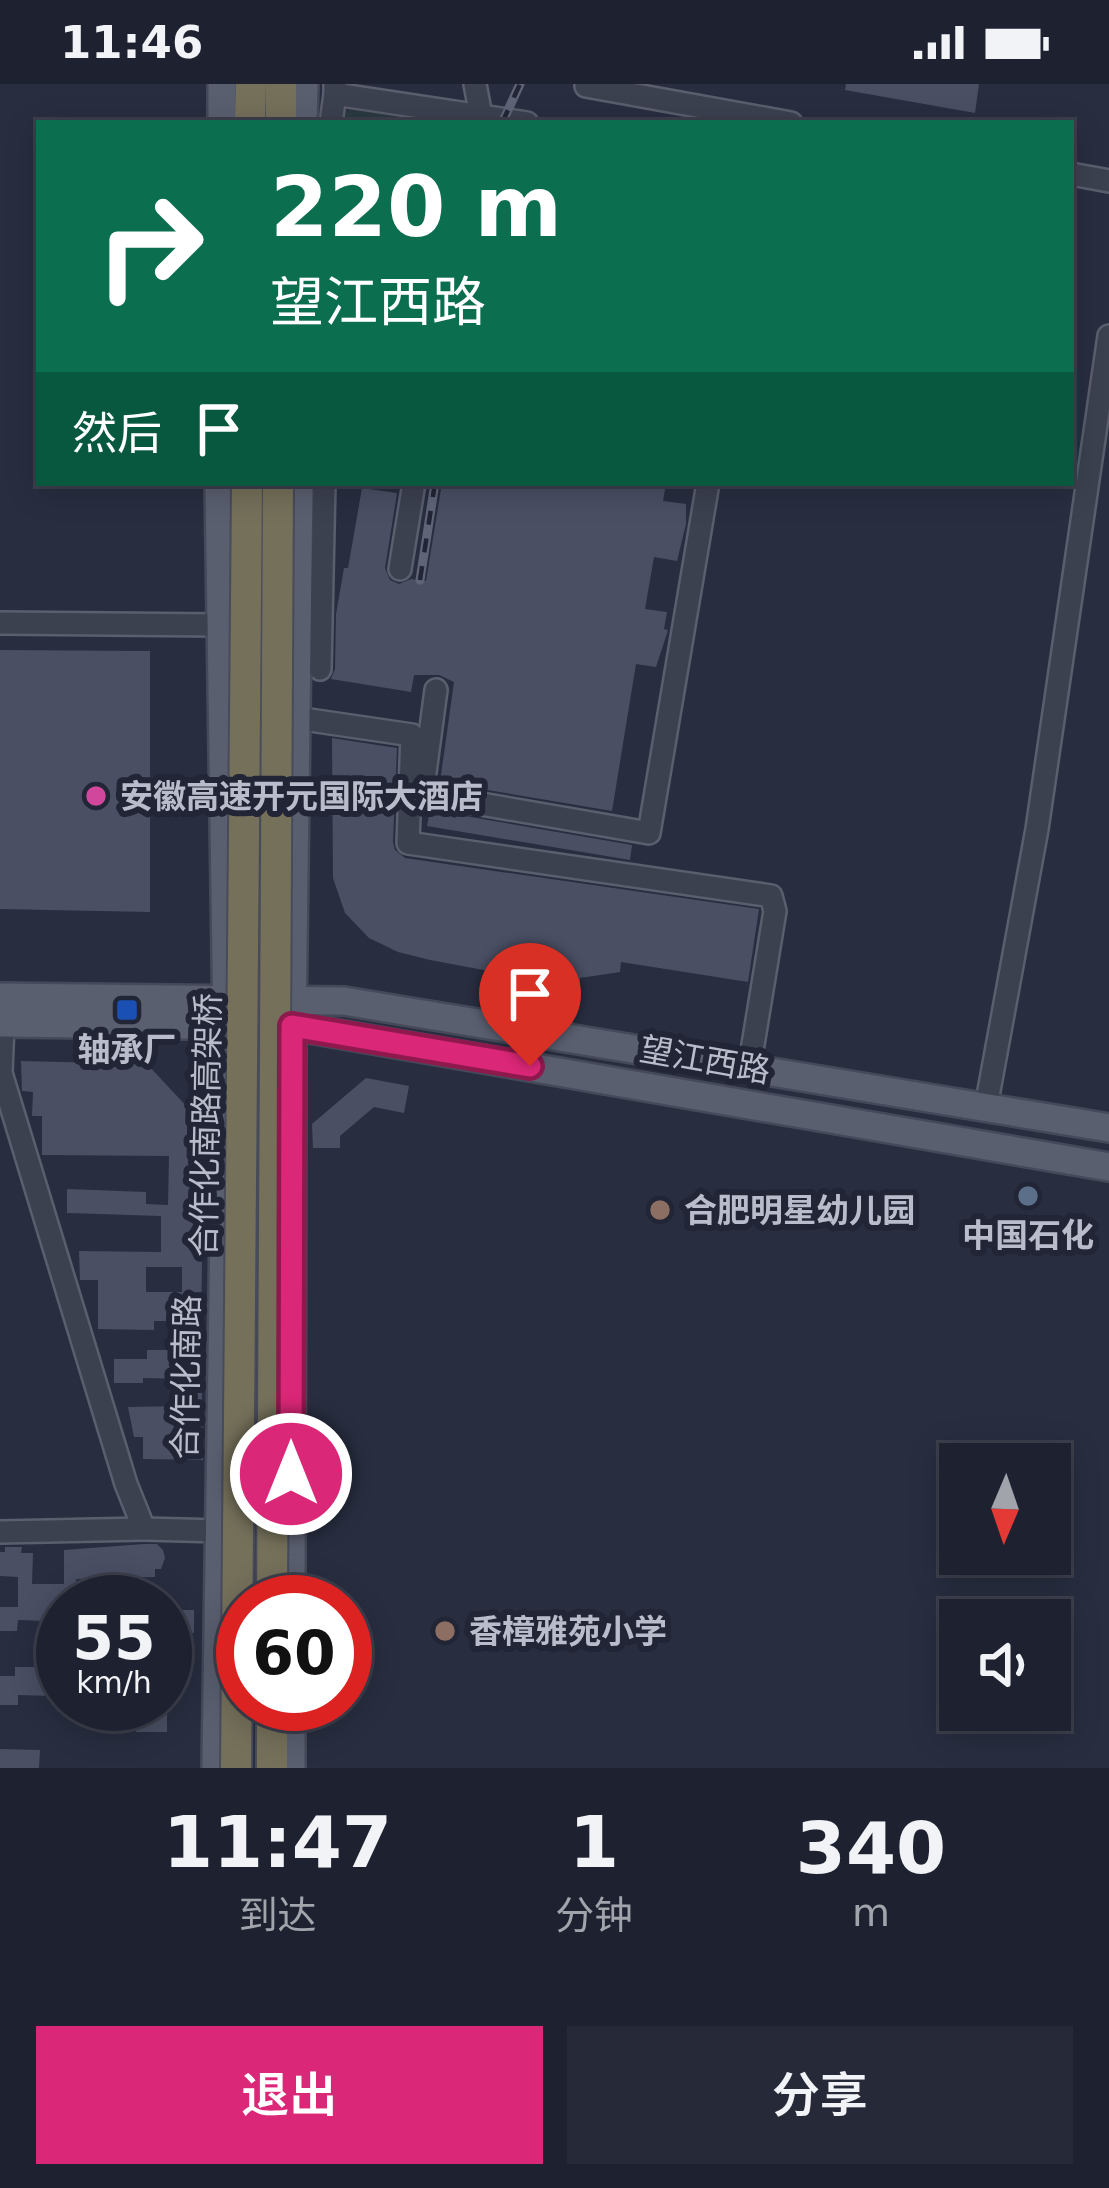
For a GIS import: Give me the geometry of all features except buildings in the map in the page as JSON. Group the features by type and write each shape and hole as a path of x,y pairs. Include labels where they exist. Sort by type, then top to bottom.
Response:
{"highway":[{"path":"238,84 238,120"},
{"path":"250,120 251,84"},
{"path":"281,84 281,120"},
{"path":"237,486 245,739"},
{"name":"合作化南路高架桥","path":"236,1768 247,486"},
{"name":"合作化南路高架桥","path":"272,1575 278,486"},
{"path":"272,1731 272,1768"}],"main road":[{"path":"222,84 222,120"},
{"path":"303,120 304,84"},
{"name":"合作化南路","path":"216,1768 226,1012 219,486"},
{"path":"291,1575 298,486"},
{"name":"望江西路","path":"292,1013 344,1001 1109,1128"},
{"name":"望江西路","path":"1,1014 292,1013 1109,1166"},
{"path":"291,1731 291,1768"}],"street":[{"path":"475,84 481,116"},
{"path":"586,86 774,120"},
{"path":"331,120 335,89 507,120"},
{"path":"1074,175 1109,181"},
{"path":"986,1107 1037,829 1109,336"},
{"path":"320,669 324,486"},
{"path":"400,569 414,486"},
{"path":"436,690 424,780 428,796 650,833 708,486"},
{"path":"0,623 218,625"},
{"path":"296,718 412,735 408,843 771,896 775,911 749,1069"},
{"path":"1,1014 2,1073 126,1484 144,1529"},
{"path":"0,1532 220,1531"}],"shaded area":[{"path":"356,106 445,120 337,120"}],"railway":[{"path":"503,120 520,84"},
{"path":"420,580 435,486"}],"place":[{"name":"安徽高速开元国际大酒店","path":"96,796"},
{"name":"轴承厂","path":"127,1010"},
{"name":"中国石化","path":"1028,1196"},
{"name":"合肥明星幼儿园","path":"660,1210"},
{"name":"香樟雅苑小学","path":"445,1631"}],"route":[{"path":"291,1474 292,1026 530,1066"}]}
